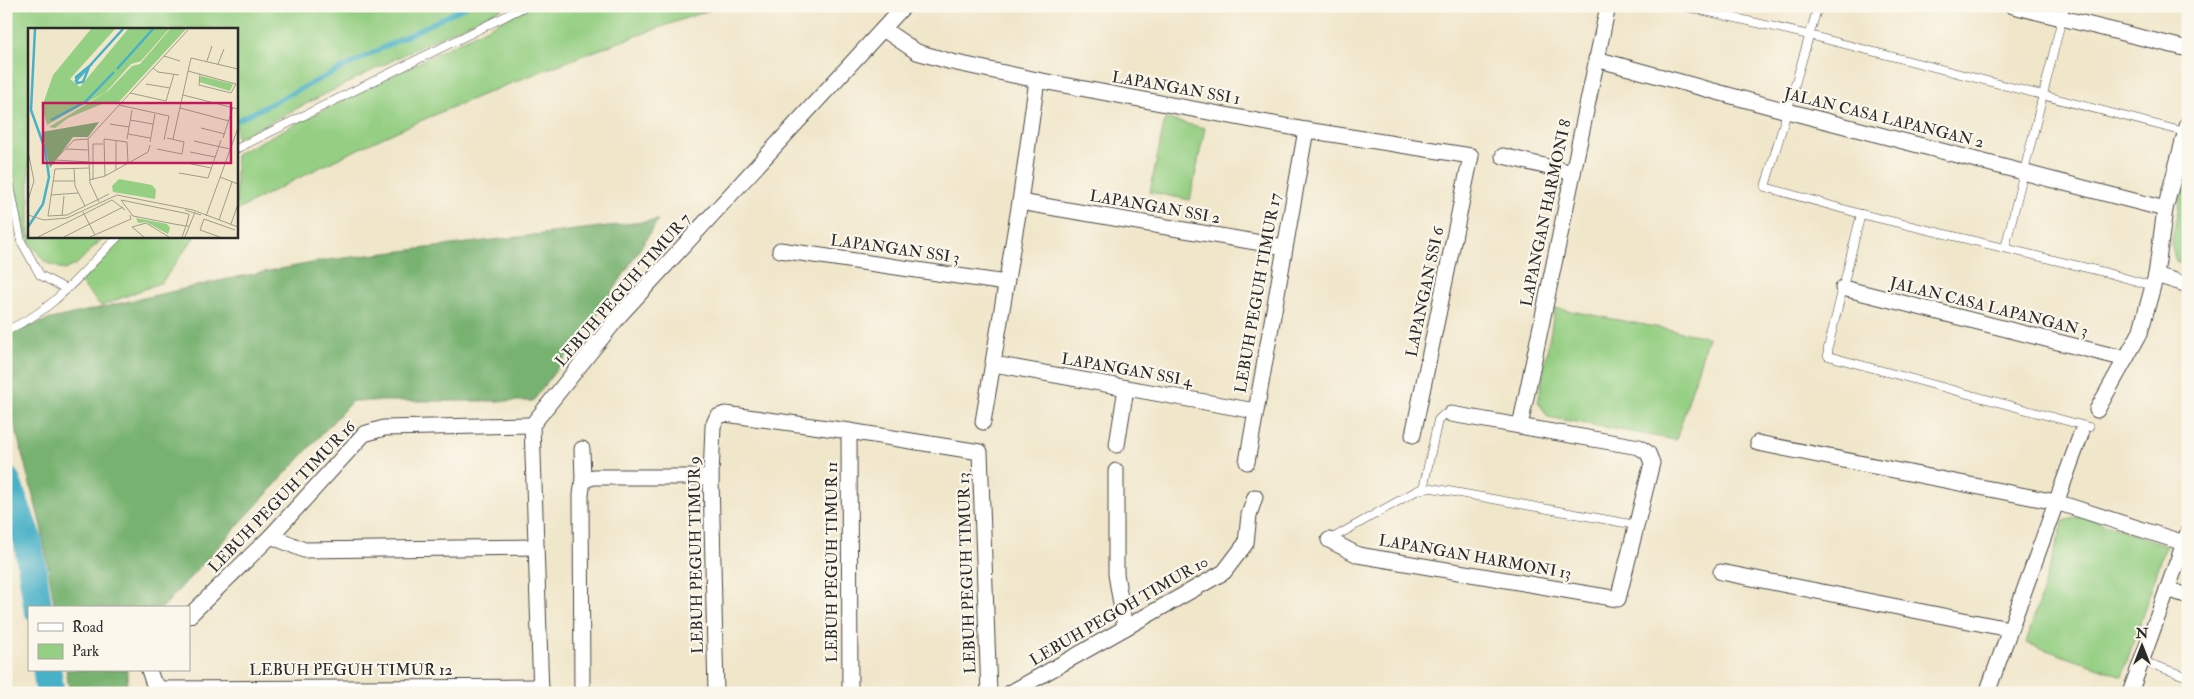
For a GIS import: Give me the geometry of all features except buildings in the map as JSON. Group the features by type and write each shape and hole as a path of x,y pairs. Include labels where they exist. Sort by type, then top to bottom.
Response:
{"street":[{"name":"LEBUH PEGUH TIMUR 7","path":"532,425 620,315 904,6"},
{"name":"LAPANGAN HARMONI 8","path":"1520,426 1608,6"},
{"path":"2013,6 2063,12 2188,49"},
{"name":"LAPANGAN SSI 1","path":"883,29 917,52 952,62 1037,80 1306,130 1471,156"},
{"name":"JALAN CASA LAPANGAN 2","path":"1596,59 2165,210"},
{"path":"984,422 1020,202 1037,80"},
{"path":"2097,410 2140,333 2154,281 2165,210 2186,128"},
{"name":"LEBUH PEGUH TIMUR 17","path":"1247,462 1306,130"},
{"name":"LAPANGAN SSI 6","path":"1413,435 1471,156"},
{"path":"1503,156 1573,173"},
{"name":"LAPANGAN SSI 2","path":"1020,202 1284,247"},
{"name":"LAPANGAN SSI 3","path":"780,250 1006,283"},
{"path":"2154,281 2188,285"},
{"name":"JALAN CASA LAPANGAN 3","path":"1843,288 2126,359"},
{"name":"LAPANGAN SSI 4","path":"994,364 1255,412"},
{"path":"1117,445 1126,388"},
{"name":"LEBUH PEGUH TIMUR 9","path":"716,693 710,477 713,426 717,417 725,414 849,431"},
{"path":"1451,414 1638,447 1648,453 1652,463 1636,525"},
{"path":"532,425 541,690"},
{"name":"LEBUH PEGUH TIMUR 16","path":"190,615 272,536 364,434 384,428 532,425"},
{"path":"1987,693 2056,502 2085,430"},
{"name":"LEBUH PEGUH TIMUR 13","path":"849,431 980,452 989,693"},
{"name":"LEBUH PEGUH TIMUR 11","path":"849,431 850,693"},
{"path":"1758,443 2056,502 2186,538 2130,693"},
{"path":"582,449 583,480 580,495 582,693"},
{"path":"1116,471 1116,574 1125,628"},
{"path":"583,480 594,477 710,477"},
{"name":"LEBUH PEGOH TIMUR 10","path":"1010,693 1224,572 1246,543 1249,515 1255,497"},
{"name":"LAPANGAN HARMONI 13","path":"1329,540 1358,554 1618,599 1636,525"},
{"path":"272,536 304,550 536,547"},
{"path":"1721,572 2009,629"},
{"path":"2167,589 2188,596"},
{"name":"LEBUH PEGUH TIMUR 12","path":"150,672 154,682 161,689 541,690"}],"lane":[{"path":"238,148 526,6"},
{"path":"1683,6 1810,34 2043,95 2186,128"},
{"path":"1818,6 1765,187 1861,214 2154,281"},
{"path":"2005,248 2063,12"},
{"path":"6,166 21,241 40,276 66,289"},
{"path":"1861,214 1828,348 1828,356 1832,359 2085,430"},
{"path":"8,330 31,320 47,308 117,238"},
{"path":"1423,489 1438,420 1443,415 1451,414"},
{"path":"1329,540 1423,489 1432,488 1636,525"},
{"path":"2142,661 2188,677"}],"green space":[{"path":"6,6 507,6 417,48 238,138 238,28 28,28 28,238 103,238 78,263 65,270 45,262 29,242 18,205 10,159 10,116 6,88"},
{"path":"531,6 721,6 597,50 474,98 354,151 238,210 238,153"},
{"path":"1165,119 1205,128 1190,200 1150,192"},
{"path":"2188,162 2188,265 2176,261 2171,244"},
{"path":"658,220 603,307 533,401 352,401 164,606 55,606 41,526 6,393 6,334 51,319 227,279 328,260"},
{"path":"122,238 194,238 162,282 101,306 78,280"},
{"path":"1555,308 1708,337 1676,440 1548,417 1538,401"},
{"path":"2082,516 2166,545 2122,676 2026,643 2064,521"},
{"path":"66,672 127,672 127,693 70,693"}],"waterway":[{"path":"238,120 467,6"},
{"path":"6,481 28,541 38,606"},
{"path":"47,672 50,693"}]}
